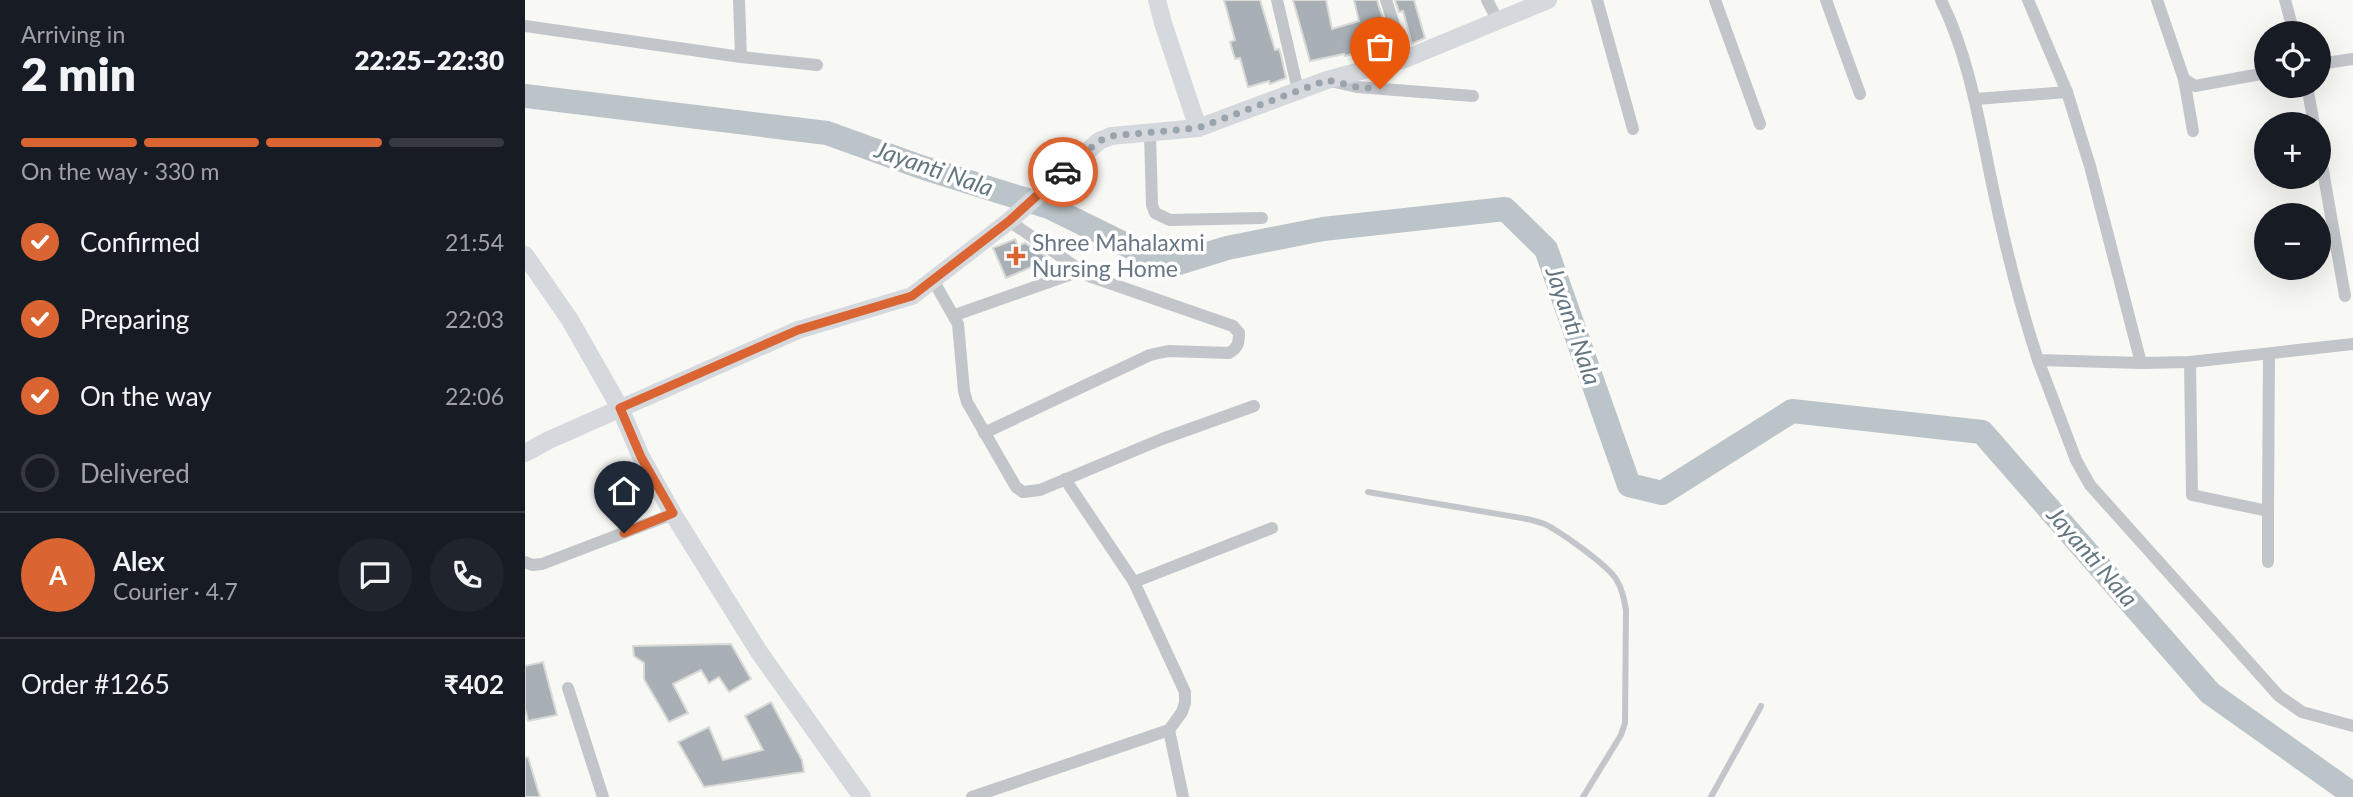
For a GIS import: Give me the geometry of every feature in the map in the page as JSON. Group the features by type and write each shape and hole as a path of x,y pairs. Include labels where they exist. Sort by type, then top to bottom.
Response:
{"main road":[{"path":"1157,0 1198,128"},
{"path":"525,453 798,330 912,296 1009,220 1099,141 1111,136 1198,128 1327,80 1405,60 1548,0"},
{"path":"525,255 570,320 620,408 641,457 759,652 862,797"}],"street":[{"path":"740,0 741,57"},
{"path":"1277,0 1298,90"},
{"path":"1386,0 1405,60"},
{"path":"1487,0 1499,21"},
{"path":"1597,0 1633,129"},
{"path":"1715,0 1760,124"},
{"path":"1826,0 1860,93"},
{"path":"1941,0 1952,23 1976,99 2001,222 2038,360 2076,460 2090,485 2279,696 2302,712 2353,726"},
{"path":"2028,0 2067,92 2090,166 2141,363"},
{"path":"2157,0 2184,79 2193,131"},
{"path":"2285,0 2291,21"},
{"path":"525,26 741,57 817,65"},
{"path":"2331,62 2353,59"},
{"path":"2184,79 2195,86 2254,75"},
{"path":"1327,80 1357,87 1472,96"},
{"path":"1976,99 2067,92"},
{"path":"1150,134 1152,205 1155,213 1170,220 1262,218"},
{"path":"2326,189 2346,296"},
{"path":"985,433 1150,355 1168,351 1229,353 1239,343 1239,333 1233,327 1080,271 1009,220"},
{"path":"955,315 1080,271"},
{"path":"933,280 955,315 961,335 967,402 1016,487 1023,492 1040,491 1162,439 1254,406"},
{"path":"2038,360 2190,362 2353,344"},
{"path":"2268,562 2269,354"},
{"path":"2190,362 2192,495 2268,511"},
{"path":"972,797 1169,730 1185,703 1185,692 1134,582 1065,479"},
{"path":"525,562 532,565 542,564 673,513"},
{"path":"1134,582 1272,528"},
{"path":"568,688 603,797"},
{"path":"1169,730 1183,797"}],"lane":[{"path":"1369,492 1541,523 1607,568 1616,579 1626,610 1625,723 1621,735 1583,797"},
{"path":"1711,797 1761,706"}],"building":[{"path":"1224,0 1260,0 1275,50 1279,49 1281,55 1286,78 1270,84 1269,81 1248,87 1240,58 1235,59 1230,42 1235,40"},
{"path":"1293,0 1326,0 1332,29 1359,21 1354,0 1377,0 1391,44 1359,54 1344,54 1310,61"},
{"path":"1395,0 1414,0 1425,38 1412,44 1403,11 1399,12"},
{"path":"1015,239 1018,246 1025,243 1050,259 1006,278 993,248"},
{"path":"731,644 751,679 729,692 719,677 709,683 701,670 673,684 688,713 669,722 644,679 644,663 634,656 633,646"},
{"path":"543,662 557,715 528,721 525,709 525,666"},
{"path":"771,702 802,760 804,772 704,787 678,742 709,727 723,760 763,750 745,716"},
{"path":"528,757 540,797 525,797 525,758"}],"waterway":[{"name":"Jayanti Nala","path":"525,96 827,133 921,167 1049,207 1169,266 1227,248 1323,229 1505,209 1546,249 1629,485 1662,493 1792,411 1982,432 2210,693 2353,793"}],"way so far":[{"path":"1063,172 1099,141 1111,136 1198,128 1327,80 1380,89"}],"place":[{"name":"Shree Mahalaxmi Nursing Home","path":"1016,256"}],"route":[{"path":"624,533 673,513 641,457 620,408 798,330 912,296 1009,221 1063,172"}]}
